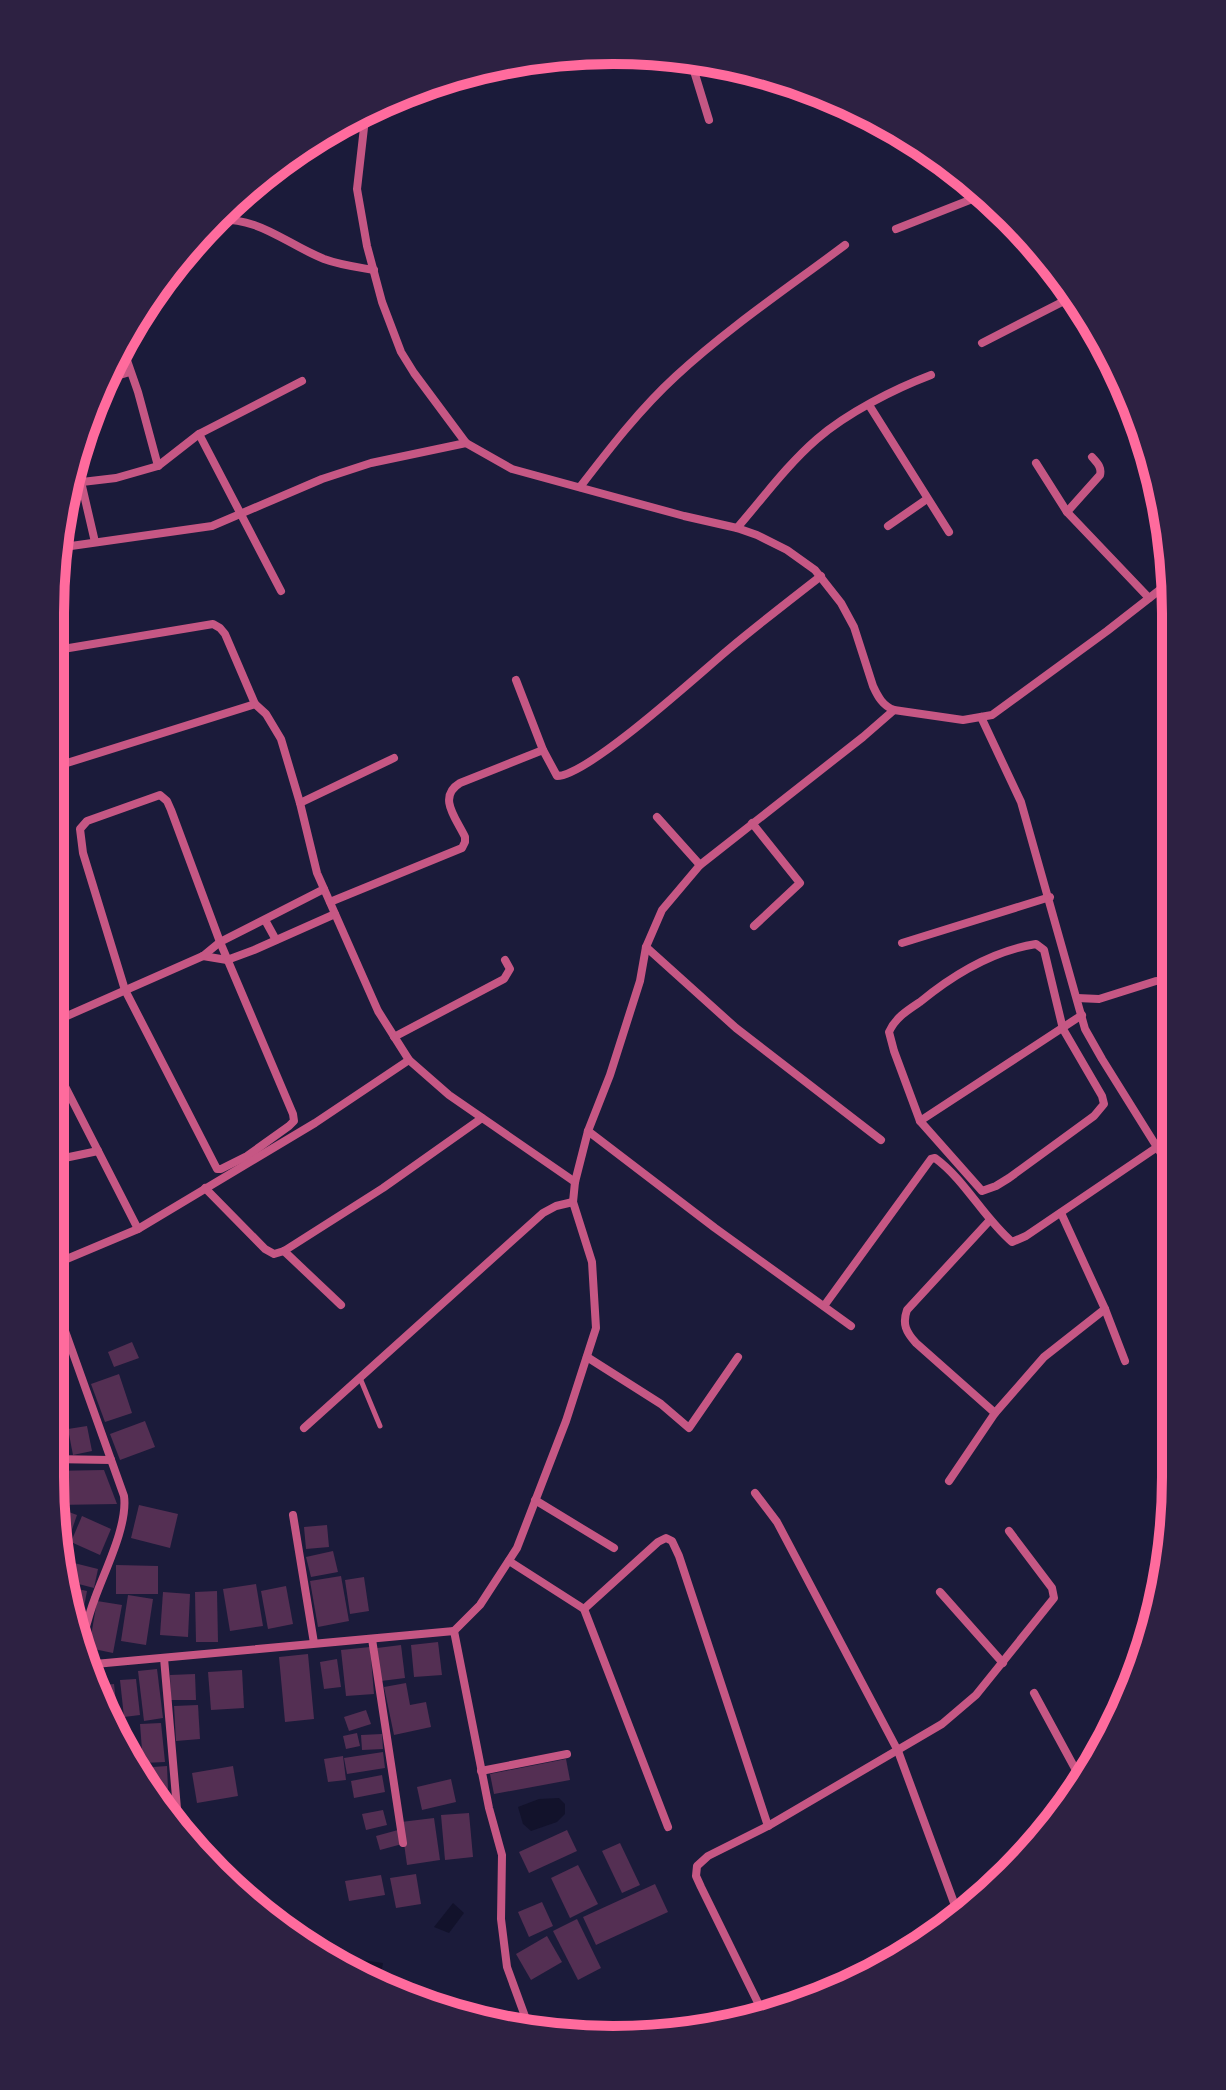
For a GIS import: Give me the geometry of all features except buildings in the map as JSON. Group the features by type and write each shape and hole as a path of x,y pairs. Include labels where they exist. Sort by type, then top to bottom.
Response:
{"street":[{"path":"694,71 709,120"},
{"path":"364,124 357,189 382,302 401,352 466,443 512,469 737,528 787,550 821,576 848,613 876,694 887,708 963,720 992,715 1161,589"},
{"path":"896,229 973,199"},
{"path":"231,220 266,228 339,264 374,270"},
{"path":"580,487 623,432 674,377 845,245"},
{"path":"982,343 1064,301"},
{"path":"126,360 158,466"},
{"path":"119,375 130,372"},
{"path":"737,528 786,469 818,438 901,386 931,375"},
{"path":"82,482 116,478 158,466 199,434 302,381"},
{"path":"869,405 949,532"},
{"path":"199,434 281,591"},
{"path":"68,546 212,526 322,479 371,463 466,443"},
{"path":"1067,512 1100,475 1099,466 1092,457"},
{"path":"1036,463 1067,512 1149,598"},
{"path":"81,479 95,542"},
{"path":"888,526 927,499"},
{"path":"516,680 543,750 557,776 562,776 606,752 729,648 821,576"},
{"path":"64,649 213,624 220,628 255,704 266,714 281,739 317,873 378,1011 394,1037 409,1060 449,1095 575,1182"},
{"path":"64,764 255,704"},
{"path":"97,1664 454,1631 480,1605 517,1548 566,1421 596,1328 592,1262 573,1202 575,1182 588,1131 610,1075 640,981 646,947 662,910 700,865 894,710"},
{"path":"981,717 1021,802 1085,1029 1162,1155"},
{"path":"330,902 462,848 465,837 449,803 451,790 460,783 543,750"},
{"path":"300,803 394,758"},
{"path":"155,796 163,797 177,825 227,960 294,1121 247,1156 217,1169 125,990 83,853 80,829 87,821 155,796"},
{"path":"657,817 700,865"},
{"path":"752,823 800,883 754,926"},
{"path":"64,1017 203,956 220,942 324,889"},
{"path":"902,943 1050,897"},
{"path":"203,956 227,960 335,914"},
{"path":"265,920 276,940"},
{"path":"1031,945 1041,945 1049,965 1063,1029 1104,1104 1094,1116 1009,1178 982,1191 920,1121 889,1032 897,1020 968,967 1031,945"},
{"path":"646,947 736,1028 881,1140"},
{"path":"394,1037 504,979 510,969 505,960"},
{"path":"1077,998 1099,999 1156,981"},
{"path":"920,1121 1082,1015"},
{"path":"64,1260 138,1229 315,1123 409,1060"},
{"path":"64,1084 138,1229"},
{"path":"205,1188 265,1249 274,1254 284,1251 383,1188 482,1118"},
{"path":"588,1131 851,1326"},
{"path":"824,1306 931,1159 935,1158 946,1167 1012,1242 1026,1236 1162,1144"},
{"path":"64,1158 98,1151"},
{"path":"304,1428 543,1213 573,1202"},
{"path":"1061,1213 1125,1361"},
{"path":"990,1220 907,1310 904,1323 916,1343 995,1413"},
{"path":"284,1251 341,1305"},
{"path":"949,1481 995,1413 1044,1357 1105,1309"},
{"path":"64,1328 126,1508 86,1629"},
{"path":"587,1357 661,1404 689,1428 738,1357"},
{"path":"64,1459 111,1460"},
{"path":"755,1493 777,1522 898,1751 955,1906"},
{"path":"535,1500 614,1548"},
{"path":"293,1515 314,1643"},
{"path":"759,2006 701,1887 696,1870 700,1862 898,1751 942,1724 976,1695 1052,1601 1054,1593 1009,1531"},
{"path":"584,1609 658,1542 666,1538 672,1541 768,1826"},
{"path":"509,1561 584,1609 668,1827"},
{"path":"940,1592 1003,1663"},
{"path":"454,1631 481,1771 502,1855 501,1919 507,1967 526,2018"},
{"path":"372,1639 403,1843"},
{"path":"164,1658 177,1811"},
{"path":"1034,1693 1076,1771"},
{"path":"481,1771 567,1754"}],"lane":[{"path":"360,1378 380,1426"}],"shaded area":[{"path":"559,1798 565,1804 565,1814 557,1822 531,1831 523,1824 518,1807 539,1799"},
{"path":"453,1903 464,1913 449,1933 434,1927"},
{"path":"362,1960 383,1963 381,1974 370,1969 363,1965"}]}
